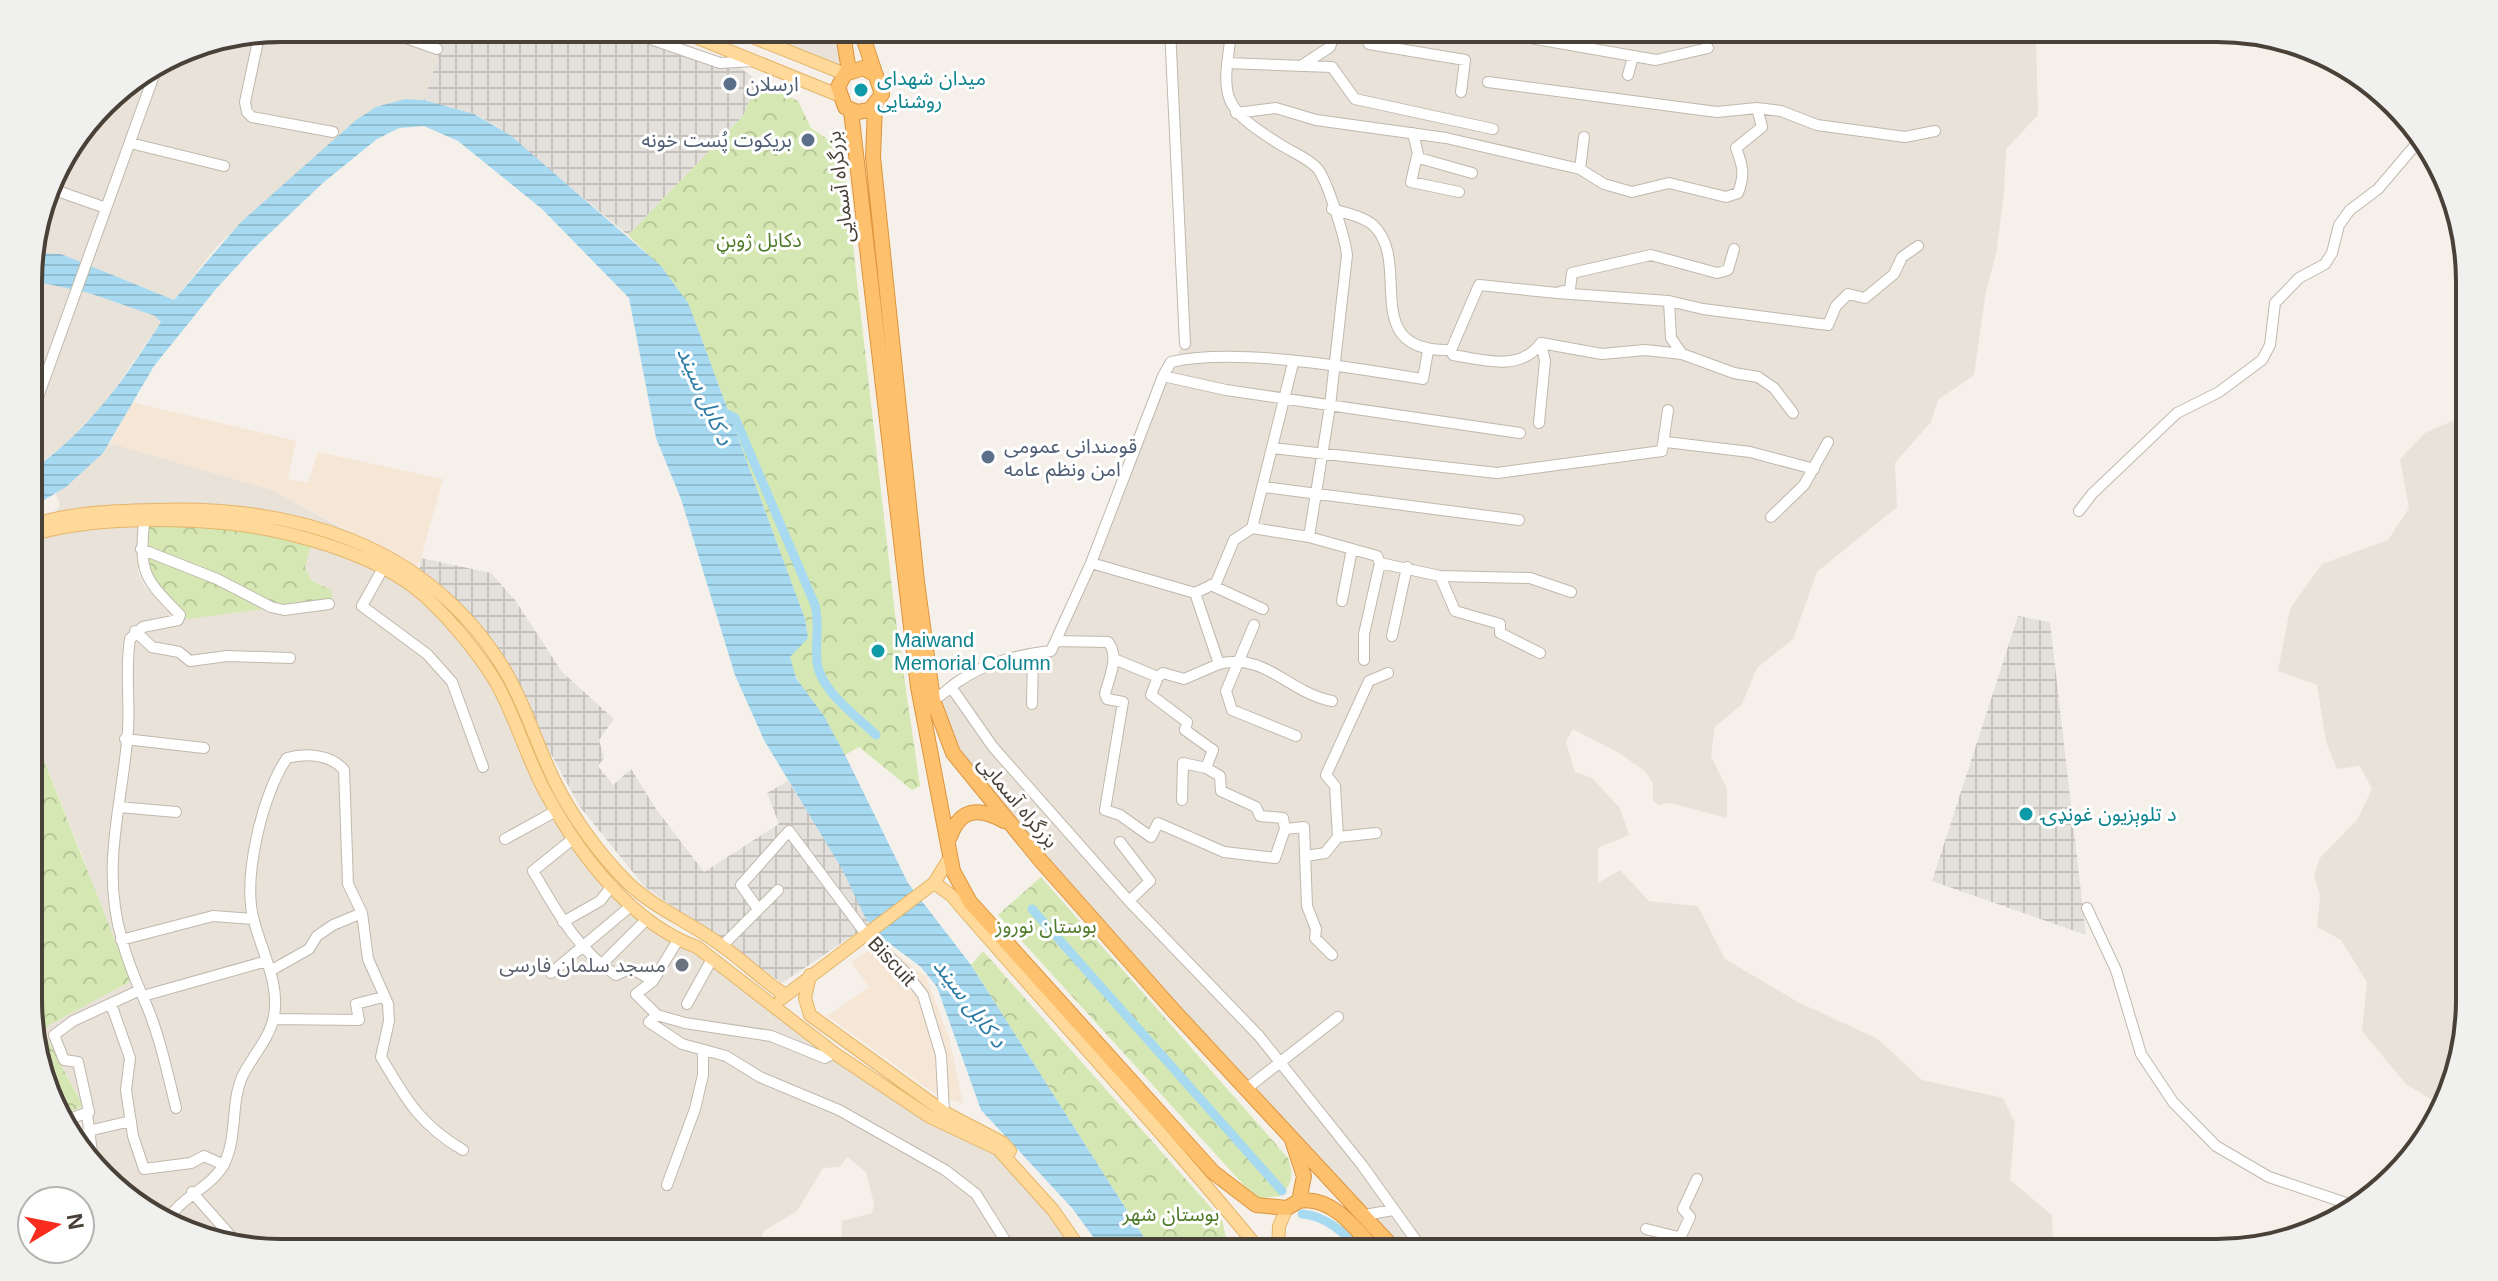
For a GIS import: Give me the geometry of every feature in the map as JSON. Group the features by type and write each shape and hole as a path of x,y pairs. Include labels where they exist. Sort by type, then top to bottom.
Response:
{"highway":[{"path":"844,42 847,73 838,95 851,111 864,112 875,106 882,94 865,42"},
{"path":"847,73 863,68 876,75"},
{"name":"بزرگراه آسمایی","path":"875,106 873,157 885,293 933,700 963,769 1246,1089 1385,1238"},
{"name":"بزرگراه آسمایی","path":"851,111 918,687 949,839 949,859 970,902 1213,1172 1256,1205 1325,1204 1364,1238"},
{"path":"949,839 960,817 974,811 985,811 1012,825"},
{"path":"1292,1140 1304,1176 1293,1204"}],"main road":[{"path":"708,42 838,95"},
{"path":"766,43 847,73"},
{"path":"43,529 89,511 199,508 279,516 333,532 413,573 430,584 484,639 505,670 556,784 627,882 649,900 722,946 784,994"},
{"path":"43,524 207,521 274,530 333,548 415,588 474,650 494,680 556,811 612,886 647,919 678,940 697,947 834,1053 930,1117 998,1149 1053,1210 1073,1239"},
{"path":"775,1008 784,994 934,883 949,859"},
{"path":"934,883 951,895 1113,1076 1229,1208 1248,1239"},
{"path":"810,975 805,998 810,1015 944,1112 1003,1143 1058,1206 1081,1239"},
{"path":"1279,1238 1279,1226 1293,1204"}],"street":[{"path":"417,42 437,49"},
{"path":"659,42 720,63 755,61"},
{"path":"1166,42 1185,344"},
{"path":"1230,42 1225,87 1236,113 1315,166 1325,178 1332,209 1344,233 1347,255 1330,406 1309,537"},
{"path":"1301,66 1330,47 1331,42"},
{"path":"1368,42 1465,60 1461,92"},
{"path":"1563,42 1633,56 1669,59 1708,48"},
{"path":"258,44 245,102 247,112 252,117 333,132"},
{"path":"1628,75 1633,56"},
{"path":"1227,63 1332,67 1355,99 1493,129"},
{"path":"43,384 153,79"},
{"path":"1488,82 1717,112 1757,108 1853,131 1905,137 1935,131"},
{"path":"1236,113 1276,108 1316,120 1413,133 1580,169 1604,184 1632,192 1669,183 1734,197 1744,170 1736,148 1762,127 1757,108"},
{"path":"1413,133 1417,156 1411,182 1459,192"},
{"path":"1580,169 1584,137"},
{"path":"130,143 224,166"},
{"path":"2079,511 2092,494 2177,413 2219,392 2262,360 2270,345 2275,303 2299,278 2325,264 2332,253 2339,225 2350,210 2378,189 2414,146"},
{"path":"1417,156 1472,173"},
{"path":"59,192 106,208"},
{"path":"1332,209 1371,222 1382,235 1390,252 1391,317 1410,341 1428,351 1451,350"},
{"path":"1451,350 1479,285 1669,301 1703,309 1828,325 1836,306 1848,294 1865,298 1894,274 1902,257 1918,246"},
{"path":"1557,293 1570,289 1572,273 1651,255 1717,273 1725,271 1733,259 1734,249"},
{"path":"1669,301 1671,338 1682,354"},
{"path":"1451,350 1453,355 1502,363 1533,354 1541,343"},
{"path":"1541,343 1602,354 1645,350 1682,354 1734,373 1758,377 1774,388 1793,413"},
{"path":"1539,423 1545,361 1541,343"},
{"path":"933,700 991,664 1051,651 1091,563 1171,362 1259,359 1334,365 1423,379 1428,351"},
{"path":"1091,563 1195,593 1219,579 1234,540 1252,528 1293,363"},
{"path":"1163,376 1226,390 1520,433"},
{"path":"1272,448 1497,473 1657,453 1666,442 1664,420 1668,410"},
{"path":"1666,442 1750,452 1814,469"},
{"path":"1771,517 1804,485 1828,442"},
{"path":"1264,487 1519,520"},
{"path":"135,631 178,620 180,615 149,585 143,574 141,549 144,523"},
{"path":"1252,528 1309,537 1377,556 1380,563 1364,634 1364,660"},
{"path":"141,549 217,579 271,607 284,610 329,604"},
{"path":"1342,601 1352,549"},
{"path":"1380,563 1440,576 1530,578 1571,592"},
{"path":"1392,636 1407,567"},
{"path":"382,570 362,606 427,654 452,682 483,767"},
{"path":"1440,576 1455,611 1500,624 1500,633 1540,653"},
{"path":"1211,585 1263,609"},
{"path":"1195,593 1219,664"},
{"path":"1254,625 1226,691 1232,710 1296,736"},
{"path":"135,631 152,647 179,652 190,661 227,656 290,658"},
{"path":"135,631 129,644 125,692 128,733 119,807 113,826 112,871 121,940 141,993 176,1108"},
{"path":"1058,641 1108,642 1114,659 1105,694 1107,699 1123,702 1105,810 1120,815 1151,837 1158,823 1224,852 1275,858 1285,829 1283,818 1260,816 1256,807 1221,791 1220,776 1184,762 1182,800"},
{"path":"1032,704 1033,654"},
{"path":"1206,768 1213,750 1185,730 1187,722 1151,695 1158,677 1163,673 1184,679 1242,658 1270,670 1290,686 1332,701"},
{"path":"1114,659 1158,677"},
{"path":"1306,856 1325,853 1338,837 1335,786 1326,775 1369,681 1388,673"},
{"path":"951,687 993,747 1129,901 1259,1036 1362,1165 1414,1238"},
{"path":"125,739 204,748"},
{"path":"175,1213 192,1192 212,1179 224,1165 243,1076 274,1019 276,998 253,919 248,887 259,833 284,763 287,758 305,753 339,764 344,770 349,835 344,862 348,884 362,913 368,959 388,1004 389,1021 381,1057 406,1103 441,1137 463,1150"},
{"path":"119,807 176,812"},
{"path":"505,839 556,811"},
{"path":"1285,829 1304,827 1309,918 1316,929 1315,938 1332,955"},
{"name":"Biscuit","path":"758,909 741,885 789,831 923,995 941,1055 944,1112"},
{"path":"1338,837 1376,833"},
{"path":"574,838 533,871 563,922 601,965 616,975 631,968 653,981"},
{"path":"1120,842 1151,884 1129,901"},
{"path":"563,922 600,901 612,886"},
{"path":"722,946 778,890"},
{"path":"551,973 632,905"},
{"path":"2087,908 2116,970 2141,1054 2173,1102 2216,1146 2256,1169 2344,1202"},
{"path":"90,1143 78,1062 64,1060 54,1035 64,1026 141,993 268,966 309,949 317,936 333,925 362,913"},
{"path":"121,940 213,916 253,919"},
{"path":"601,965 647,919"},
{"path":"678,940 653,981 636,994 657,1015 685,1023 771,1036 825,1058 834,1053"},
{"path":"687,1004 712,959"},
{"path":"274,1019 359,1020 356,1004 383,997"},
{"path":"111,1004 130,1058 126,1090 144,1169 191,1163 204,1156 224,1165"},
{"path":"657,1015 649,1022 656,1030 682,1044 726,1056 760,1077 839,1110 945,1170 976,1194 1004,1239"},
{"path":"1246,1089 1338,1017"},
{"path":"667,1185 695,1109 703,1075 703,1050"},
{"path":"74,1118 87,1114"},
{"path":"88,1131 131,1121"},
{"path":"1646,1229 1678,1237 1690,1217 1683,1209 1697,1179"},
{"path":"192,1192 228,1233"},
{"path":"1365,1215 1393,1210"}],"shaded area":[{"path":"443,42 424,100 405,99 272,195 219,244 174,300 61,254 44,253 44,250 50,219 74,162 91,136 124,101 162,74 204,55 250,44"},
{"path":"443,42 664,42 735,64 758,81 743,116 628,235 495,125 474,114 424,100"},
{"path":"844,42 849,71 766,43"},
{"path":"1171,42 2036,42 2038,115 2006,149 1996,254 1986,291 1974,375 1938,400 1931,422 1895,463 1897,507 1817,572 1793,639 1757,668 1742,704 1715,727 1711,756 1727,789 1727,818 1670,803 1659,805 1653,801 1653,784 1645,771 1619,753 1573,729 1566,742 1575,772 1592,778 1620,808 1629,835 1598,848 1598,883 1620,870 1649,901 1698,906 1725,959 1798,1002 1878,1039 1922,1080 2003,1098 2015,1123 2010,1180 2052,1215 2053,1238 1385,1238 963,769 933,700 991,664 1051,651 1171,362 1185,344"},
{"path":"43,283 89,293 155,316 161,322 104,404 66,443 43,461"},
{"path":"132,402 296,441 288,479 308,483 318,452 443,479 421,558 413,573 344,537 346,529 272,490 110,443"},
{"path":"2456,419 2456,1000 2448,1062 2433,1101 2406,1084 2362,1031 2367,982 2341,940 2317,927 2320,896 2314,875 2320,858 2357,820 2372,789 2360,766 2337,769 2326,742 2317,685 2278,671 2290,609 2322,564 2388,540 2409,508 2400,459 2425,433"},
{"path":"110,443 272,490 346,530 344,537 279,516 52,519 60,504 56,494"},
{"path":"139,523 138,572 145,587 180,619 322,602 331,590 310,579 305,566 312,541 415,588 474,650 545,793 618,894 930,1117 998,1149 1071,1239 841,1239 842,1221 872,1213 874,1204 866,1172 847,1157 840,1167 823,1168 797,1211 764,1231 761,1239 250,1237 204,1226 148,1199 101,1157 82,1133 80,1113 83,1106 44,1031 85,862 42,756 43,534"},
{"path":"421,558 491,573 515,600 562,672 614,719 599,740 604,758 598,766 613,785 631,769 656,809 704,872 779,824 767,793 788,781 836,857 872,927 852,936 782,983 645,887 580,807 485,634 419,572"},
{"path":"2018,616 2050,622 2086,935 1932,881"},
{"path":"881,942 926,977 949,1037 963,1103 938,1096 827,1016 869,987 851,962"}],"green space":[{"name":"دکابل ژوبڼ","path":"758,81 798,101 811,128 842,149 895,614 920,786 912,790 859,747 845,755 798,679 790,658 805,637 805,619 695,321 675,285 628,235 743,116"},
{"path":"207,521 312,541 305,567 311,580 331,590 332,600 187,619 176,616 152,591 141,574 137,558 139,523"},
{"path":"42,756 131,981 44,1028"},
{"name":"بوستان نوروز","path":"1041,877 1288,1158 1291,1178 1280,1196 1260,1198 1250,1192 998,915"},
{"name":"بوستان شهر","path":"983,951 1222,1220 1226,1239 1145,1239 971,965"},
{"path":"45,1034 83,1106 70,1112 50,1062"}],"water":[{"name":"د کابل سيند","path":"405,99 424,100 474,114 510,135 661,266 688,303 805,619 808,638 790,657 796,678 824,716 908,883 971,965 1145,1239 1094,1239 1072,1208 981,1110 937,987 921,967 882,938 865,917 842,869 764,740 735,675 681,499 656,438 629,298 542,209 458,141 424,126 399,128 377,139 324,182 216,289 154,366 103,453 66,487 43,501 43,462 103,404 161,322 155,316 89,293 43,283 44,253 61,254 174,300 240,223 356,120 376,107"}],"waterway":[{"name":"د کابل سيند","path":"719,417 727,414 735,418 815,605 820,673 832,693 876,735"},
{"path":"1032,909 1282,1191"},
{"path":"1302,1214 1319,1218 1349,1238"}],"place":[{"name":"ارسلان","path":"730,84"},
{"name":"میدان شهدای روشنایی","path":"861,90"},
{"name":"بریکوت پُست خونه","path":"808,140"},
{"name":"قومندانی عمومی امن ونظم عامه","path":"988,457"},
{"name":"Maiwand Memorial Column","path":"878,651"},
{"name":"د تلوېزیون غونډۍ","path":"2026,814"},
{"name":"مسجد سلمان فارسی","path":"682,965"}]}
